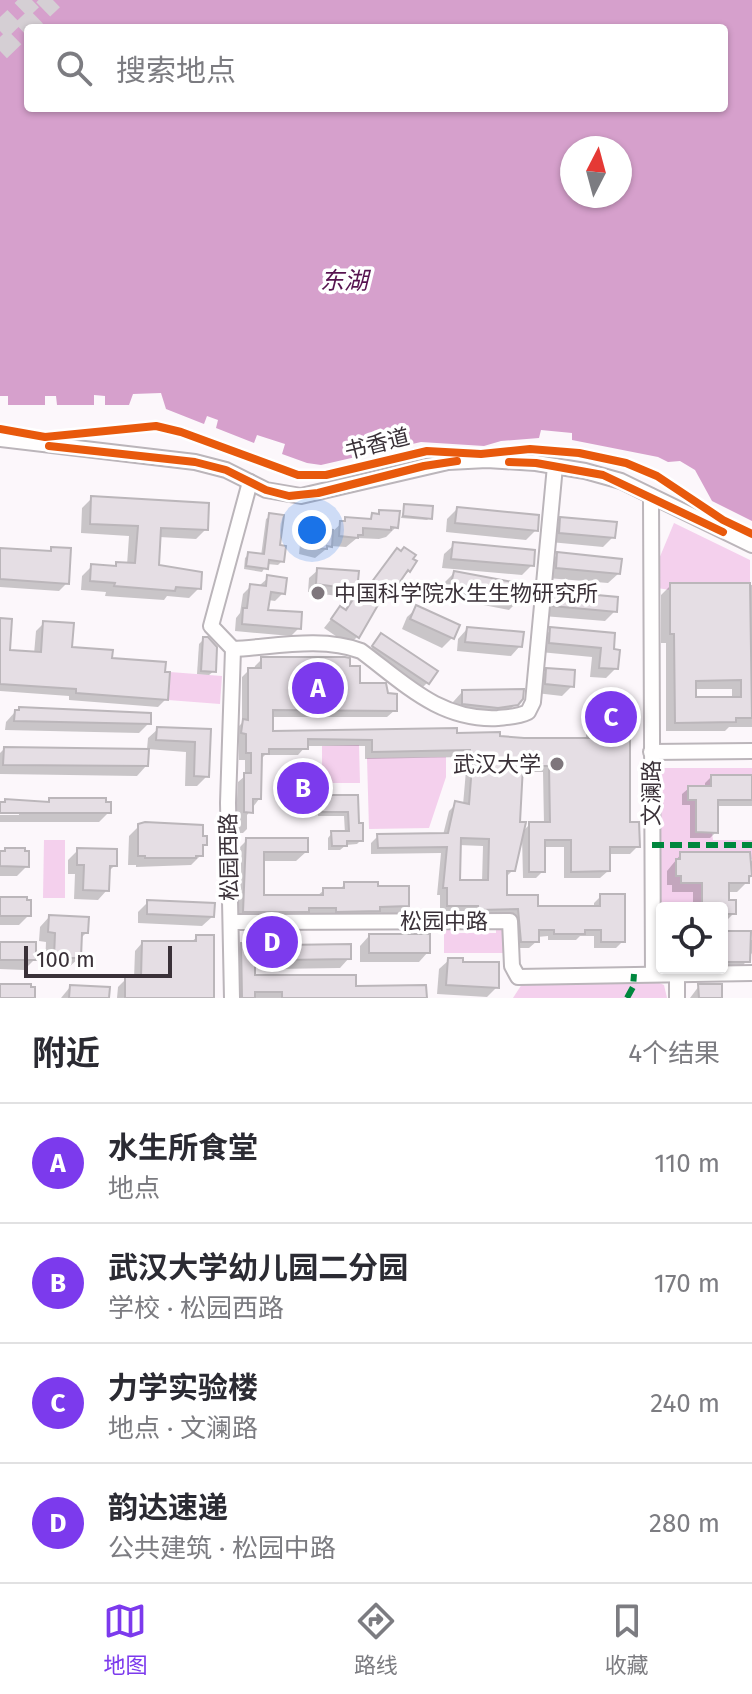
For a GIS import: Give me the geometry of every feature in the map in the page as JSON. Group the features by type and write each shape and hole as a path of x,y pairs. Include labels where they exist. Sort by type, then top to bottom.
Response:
{"street":[{"path":"0,439 195,462 226,470 278,493 301,496 448,462 487,460 555,466 603,475 752,545"},
{"path":"250,482 211,626 233,649 317,644 352,647 423,699 451,713 490,718 520,716 528,712 533,702 555,466"},
{"name":"文澜路","path":"653,974 652,565 657,499"},
{"name":"松园西路","path":"232,998 228,803 233,649"},
{"path":"651,752 752,751"},
{"name":"松园中路","path":"231,922 510,921 512,966 518,977 653,974"},
{"name":"松园中路","path":"728,973 752,973"},
{"path":"677,974 677,998"}],"shaded area":[{"path":"674,523 750,560 750,583 670,583 670,590 657,588 659,559"},
{"path":"170,672 222,676 220,704 168,700"},
{"path":"359,745 360,783 322,783 322,746"},
{"path":"446,757 446,777 429,828 369,829 367,758"},
{"path":"658,768 752,768 752,775 711,775 711,786 688,786 688,799 696,800 696,832 712,833 713,840 752,840 752,859 676,859 676,875 681,876 681,883 702,883 702,902 661,902"},
{"path":"44,840 65,840 65,898 43,898"},
{"path":"444,925 458,925 459,933 496,933 496,925 505,925 505,953 444,953"},
{"path":"657,982 664,985 667,998 513,998 522,984"}],"water":[{"name":"东湖","path":"0,0 752,0 752,521 712,501 695,470 680,461 668,462 658,457 572,440 572,433 541,430 539,438 501,441 484,446 421,442 321,465 282,454 285,444 257,435 254,443 216,428 218,420 207,416 204,424 166,409 161,393 133,394 129,405 105,405 105,396 94,395 94,405 57,405 56,396 45,396 45,405 8,405 8,396 0,396"}],"building":[{"path":"91,496 209,503 208,530 161,528 159,565 202,572 201,589 176,587 175,591 90,581 91,564 116,566 116,562 135,563 138,526 90,524"},
{"path":"404,504 433,506 432,519 403,516"},
{"path":"457,507 539,515 538,531 455,523"},
{"path":"379,510 400,511 398,528 363,528 363,535 358,535 358,538 339,536 340,521 345,521 345,517 371,519 372,513 379,514"},
{"path":"269,513 284,515 280,545 286,546 284,562 269,560 268,569 246,566 248,552 264,554"},
{"path":"560,517 617,522 615,538 559,533"},
{"path":"314,528 333,530 332,547 313,548 313,545 308,545 309,532 314,533"},
{"path":"453,542 535,550 534,566 451,559"},
{"path":"51,547 71,548 69,584 0,579 0,548 51,551"},
{"path":"404,547 416,555 413,559 417,561 393,592 386,591 359,638 331,619 340,606 346,610 359,590 316,584 317,568 359,571 358,581 368,587 397,548 401,551"},
{"path":"557,552 622,559 620,574 556,568"},
{"path":"454,571 524,584 521,601 450,588"},
{"path":"267,575 287,578 285,594 271,592 268,610 302,612 301,629 242,624 250,584 266,586"},
{"path":"670,583 750,583 752,718 736,718 736,722 675,723 674,634 670,634","holes":["741,680 741,697 696,697 696,681"]},
{"path":"553,591 618,597 617,612 552,606"},
{"path":"416,605 460,625 454,639 410,619"},
{"path":"0,618 12,619 10,650 41,652 43,621 74,623 72,647 113,650 112,658 166,662 165,672 170,672 168,700 0,684"},
{"path":"467,627 524,632 522,647 465,642"},
{"path":"550,627 615,633 614,649 620,650 618,669 599,668 601,648 549,643"},
{"path":"381,633 438,671 429,684 372,646"},
{"path":"203,637 208,637 217,647 216,672 201,671"},
{"path":"261,657 345,657 350,658 350,666 360,666 360,683 386,683 388,693 397,694 397,711 273,710 273,731 457,728 457,733 500,732 500,736 524,738 593,738 593,697 630,697 630,822 639,822 640,847 610,847 610,871 571,872 571,840 545,840 545,872 529,872 529,822 550,822 549,766 523,766 520,822 526,822 515,871 507,871 507,895 538,895 538,906 600,906 600,894 625,894 625,942 601,942 601,930 585,930 585,934 554,934 554,930 539,930 539,942 521,942 518,909 478,910 478,906 447,906 447,888 443,888 447,847 378,848 377,834 448,833 455,801 469,804 473,753 470,750 372,752 372,740 308,739 308,749 269,749 269,754 262,754 261,799 253,799 253,813 244,812 244,773 251,773 251,753 246,753 246,734 241,733 243,719 248,720 248,668 261,668","holes":["461,838 489,839 488,880 460,880"]},
{"path":"546,668 575,670 574,687 545,684"},
{"path":"524,689 523,699 518,705 498,708 462,704 462,690"},
{"path":"19,707 151,713 151,724 14,721 15,710"},
{"path":"157,727 211,729 209,777 194,776 195,742 156,740"},
{"path":"4,747 149,749 148,766 3,765"},
{"path":"711,775 752,775 752,800 718,800 718,833 696,832 696,800 688,800 688,786 711,786"},
{"path":"322,795 358,795 363,841 347,841 347,846 332,846 331,831 349,831 348,812 322,812"},
{"path":"49,798 106,798 106,802 111,802 111,813 0,813 0,802 5,802 5,799 49,802"},
{"path":"138,824 203,825 207,845 203,845 203,856 138,856"},
{"path":"246,838 308,838 308,852 264,852 264,895 323,895 323,888 344,888 344,882 378,882 378,886 409,886 409,906 380,907 380,911 336,912 336,908 309,908 309,912 243,912"},
{"path":"5,848 25,848 29,851 29,867 0,866 0,851 5,851"},
{"path":"77,848 117,849 117,866 110,866 109,891 83,890 84,865 77,865"},
{"path":"680,852 750,852 752,876 749,876 749,883 729,883 729,900 736,900 736,914 728,914 728,902 702,902 702,883 681,883 681,876 676,876 676,859 680,859"},
{"path":"0,897 27,897 31,900 31,916 0,916"},
{"path":"147,900 215,903 214,917 147,914"},
{"path":"49,915 89,917 88,933 82,933 81,958 54,958 55,933 48,932"},
{"path":"728,931 751,931 750,962 728,962"},
{"path":"369,934 430,934 430,953 369,953"},
{"path":"196,935 214,935 214,998 125,998 125,977 141,977 142,941 196,941"},
{"path":"255,937 279,937 279,952 255,952 255,975 356,975 356,986 426,985 427,998 282,998 282,992 255,992 255,998 242,998 241,943 255,943"},
{"path":"0,942 36,942 36,960 0,960"},
{"path":"351,944 351,959 284,960 284,945"},
{"path":"448,958 463,958 463,962 499,962 499,988 446,985"},
{"path":"0,984 31,984 35,987 35,998 0,998"},
{"path":"698,984 722,984 722,998 699,998"},
{"path":"70,985 110,987 109,998 69,998"}],"tunnel":[{"path":"0,31 32,0"},
{"path":"28,24 53,0"},
{"path":"0,51 24,28"}],"marked path":[{"path":"652,845 752,845"},
{"path":"627,998 633,987 634,974"}],"cycle path":[{"name":"书香道","path":"0,429 45,437 156,426 181,432 298,475 326,475 427,451 481,454 530,449 579,453 626,463 657,476 723,520 752,534"},
{"path":"49,446 195,462 226,470 266,490 289,496 318,493 424,466 457,461"},
{"path":"509,462 536,463 603,475 723,532"}],"place":[{"name":"中国科学院水生生物研究所","path":"318,593"},
{"name":"水生所食堂","path":"318,688"},
{"name":"力学实验楼","path":"611,717"},
{"name":"武汉大学","path":"557,764"},
{"name":"武汉大学幼儿园二分园","path":"303,788"},
{"name":"韵达速递","path":"272,942"}]}
